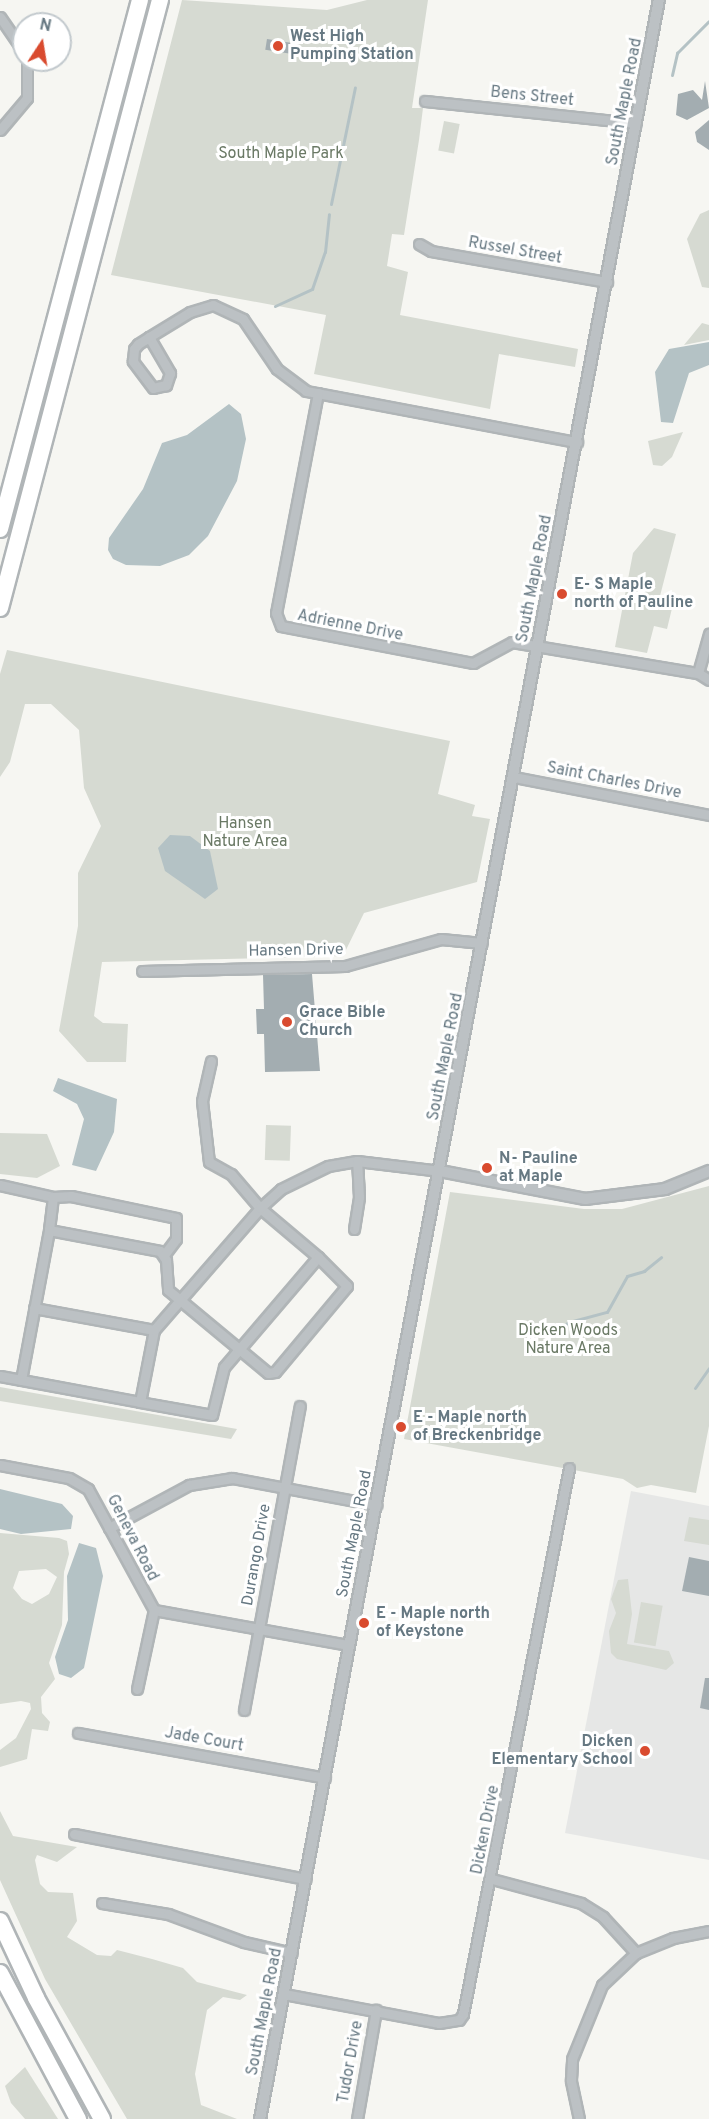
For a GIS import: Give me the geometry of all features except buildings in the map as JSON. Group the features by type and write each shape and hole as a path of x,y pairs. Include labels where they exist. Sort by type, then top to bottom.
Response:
{"highway":[{"path":"0,529 140,0"},
{"path":"0,608 160,0"},
{"path":"0,1921 36,1998 102,2119"},
{"path":"0,1973 78,2119"}],"street":[{"name":"South Maple Road","path":"260,2119 659,0"},
{"path":"0,17 12,34"},
{"path":"0,130 27,98 27,72"},
{"name":"Bens Street","path":"425,101 636,123"},
{"name":"Russel Street","path":"419,244 431,251 607,282"},
{"path":"149,337 170,373 160,388 147,385 133,361 134,349 149,337 200,307 226,308 243,318 288,380 318,393 577,442"},
{"name":"Adrienne Drive","path":"318,393 277,623 286,629 463,662 480,661 507,643 538,646"},
{"path":"698,673 709,634"},
{"path":"538,646 698,673 709,680"},
{"name":"Saint Charles Drive","path":"514,777 709,815"},
{"name":"Hansen Drive","path":"142,971 345,966 441,939 482,943"},
{"path":"0,1185 53,1197 71,1196 176,1218 176,1239 164,1255 168,1290 261,1370 275,1372 344,1293 345,1280 260,1208 231,1174 208,1162 202,1101 211,1061"},
{"path":"354,1228 359,1197 357,1161"},
{"path":"140,1402 154,1330 260,1208 303,1176 357,1161 440,1172 585,1198 665,1189 709,1171"},
{"path":"21,1380 53,1197"},
{"path":"49,1230 155,1249 164,1255"},
{"path":"0,1377 212,1415 219,1376 318,1257"},
{"path":"34,1308 154,1330"},
{"name":"Durango Drive","path":"244,1710 300,1406"},
{"name":"Geneva Road","path":"0,1465 80,1483 96,1500 154,1610"},
{"name":"Dicken Drive","path":"284,1994 439,2023 459,2020 466,2006 492,1879 569,1468"},
{"path":"109,1528 189,1485 232,1478 376,1504"},
{"path":"137,1689 154,1610 349,1645"},
{"name":"Jade Court","path":"78,1733 325,1778"},
{"path":"74,1834 306,1879"},
{"path":"492,1879 581,1903 603,1917 636,1953"},
{"path":"102,1903 168,1914 244,1942 292,1953"},
{"path":"579,2119 571,2080 576,2044 602,1985 636,1953 673,1938 709,1931"},
{"name":"Tudor Drive","path":"357,2119 376,2010"}],"shaded area":[{"path":"709,342 709,365 689,373 673,423 661,422 655,372 669,349"},
{"path":"229,404 241,414 246,439 237,481 208,536 189,555 160,566 126,565 113,559 108,550 109,538 143,489 162,443 187,435"},
{"path":"170,835 190,836 210,851 218,889 205,899 165,871 158,848"},
{"path":"58,1078 117,1099 114,1132 96,1171 72,1165 84,1119 77,1104 53,1091"},
{"path":"0,1489 62,1504 73,1516 71,1529 21,1534 0,1529"},
{"name":"Dicken Elementary School","path":"631,1491 709,1506 709,1860 565,1833"},
{"path":"79,1543 96,1548 103,1576 84,1668 71,1678 59,1674 55,1657 68,1620 67,1576"}],"green space":[{"name":"South Maple Park","path":"182,0 327,10 367,0 428,0 412,108 423,108 419,140 404,235 392,234 387,266 408,272 400,315 578,349 575,367 499,354 490,409 314,374 326,315 111,275"},
{"path":"444,121 460,124 454,154 438,150"},
{"path":"709,210 709,288 702,287 687,239 700,214"},
{"path":"702,323 709,325 709,340 684,345"},
{"path":"683,432 672,457 662,466 653,465 648,441"},
{"path":"654,528 676,534 660,596 674,600 667,629 654,626 647,653 615,647 633,553"},
{"name":"Hansen Nature Area","path":"7,650 450,741 438,794 475,805 472,816 490,819 477,882 364,913 343,956 102,962 94,1016 103,1023 128,1024 126,1062 87,1062 59,1031 78,926 78,873 101,826 84,788 79,730 51,704 25,704 10,762 0,777 0,674"},
{"path":"266,1125 291,1126 290,1161 265,1160"},
{"path":"0,1133 47,1134 60,1166 37,1178 0,1174"},
{"name":"Dicken Woods Nature Area","path":"709,1186 709,1426 696,1493 651,1485 637,1488 623,1479 404,1439 450,1192 584,1209 622,1209"},
{"path":"0,1387 237,1429 231,1439 0,1401"},
{"path":"689,1517 709,1520 709,1545 684,1541"},
{"path":"0,1533 59,1538 67,1541 69,1554 64,1572 62,1625 49,1663 55,1679 41,1697 42,1713 50,1722 48,1731 32,1729 27,1759 0,1767 0,1750 16,1738 31,1709 30,1703 21,1701 0,1704","holes":["46,1569 57,1577 49,1594 32,1604 22,1599 13,1588 19,1571"]},
{"path":"628,1579 632,1614 627,1644 669,1651 674,1663 666,1670 617,1659 611,1653 609,1631 616,1613 611,1599 618,1580"},
{"path":"641,1602 663,1606 656,1646 634,1642"},
{"path":"0,1811 13,1836 77,1847 57,1862 37,1855 35,1860 40,1884 48,1892 73,1893 77,1921 67,1937 97,1955 111,1956 117,1950 152,1959 183,1968 197,1982 247,1995 240,2000 223,1997 207,2010 195,2074 201,2105 237,2119 127,2119 45,1979 0,1880"},
{"path":"25,2067 58,2119 25,2119 11,2103 5,2086"}],"waterway":[{"path":"672,75 677,53 709,21"},
{"path":"331,204 355,87"},
{"path":"275,306 312,289 325,252 329,214"},
{"path":"556,1331 569,1322 607,1312 627,1276 644,1271 661,1257"},
{"path":"695,1388 709,1368"}],"place":[{"name":"West High Pumping Station","path":"278,46"},
{"name":"E- S Maple north of Pauline","path":"562,594"},
{"name":"Grace Bible Church","path":"287,1022"},
{"name":"N- Pauline at Maple","path":"487,1168"},
{"name":"E - Maple north of Breckenbridge","path":"401,1427"},
{"name":"E - Maple north of Keystone","path":"364,1623"},
{"name":"Dicken Elementary School","path":"645,1751"}]}
